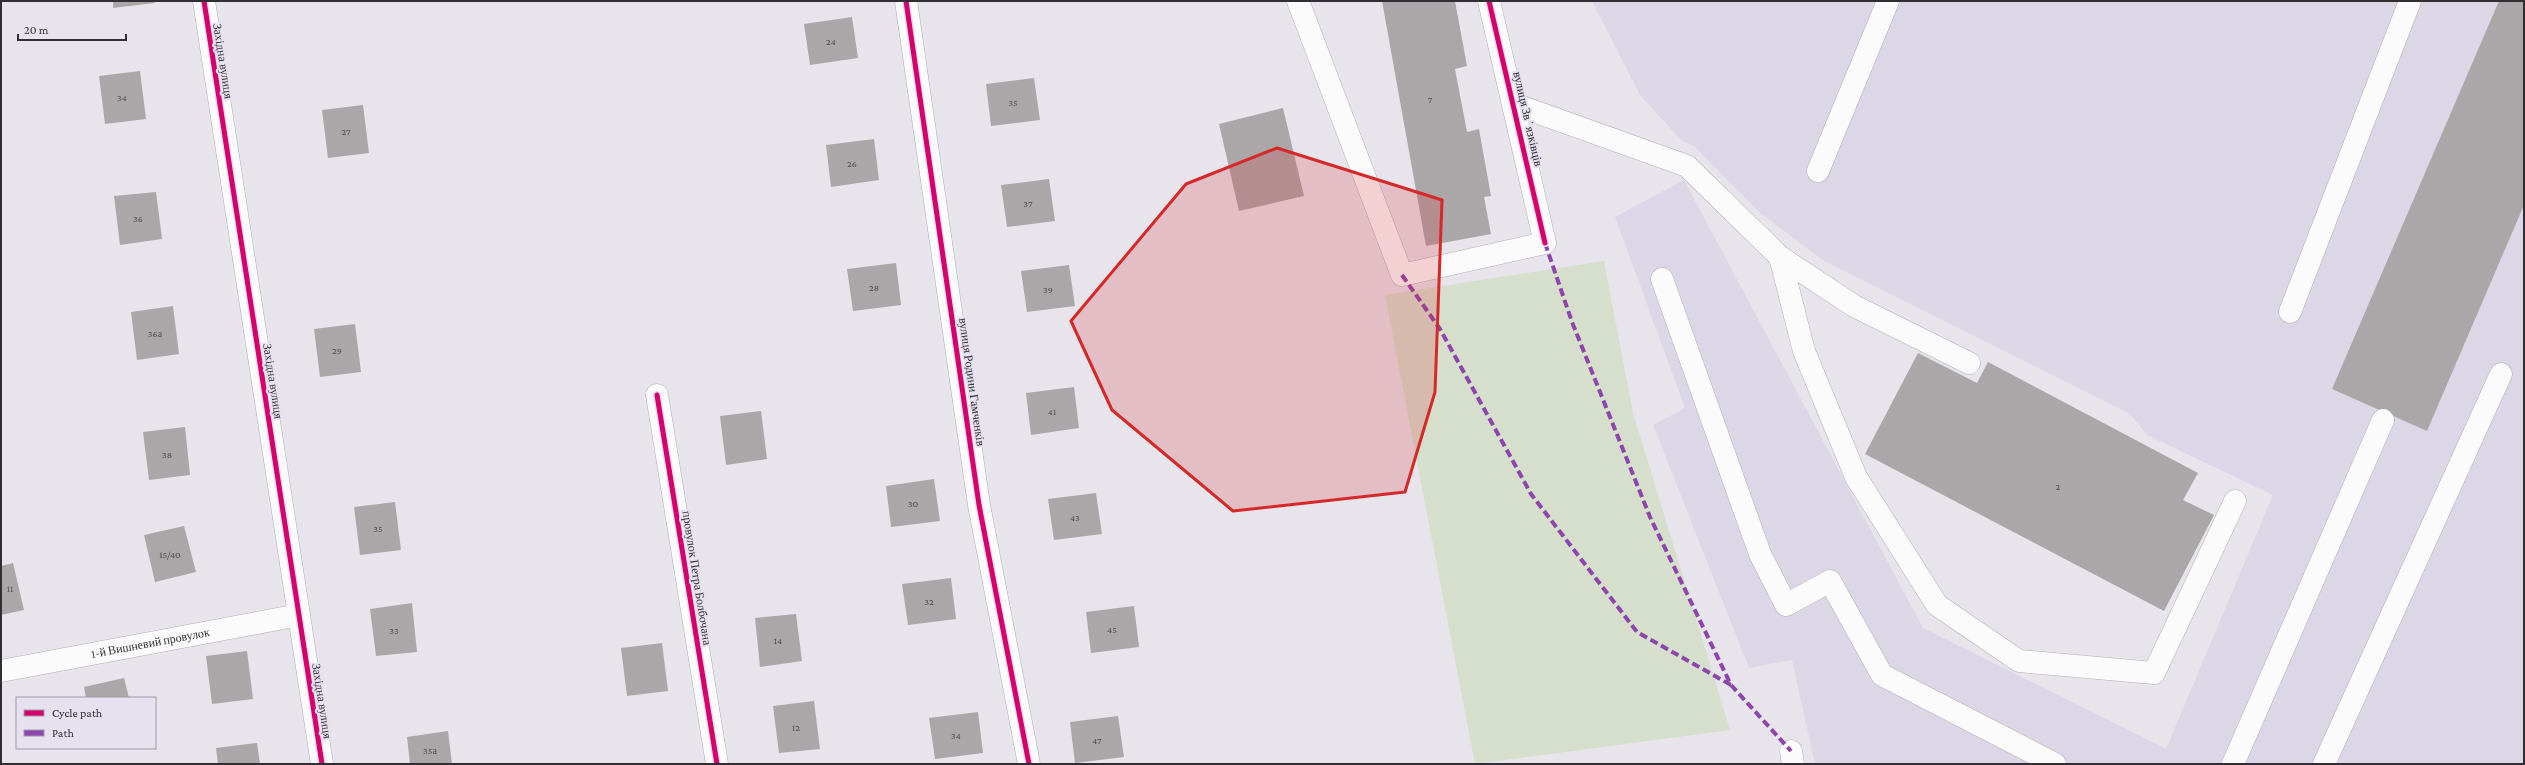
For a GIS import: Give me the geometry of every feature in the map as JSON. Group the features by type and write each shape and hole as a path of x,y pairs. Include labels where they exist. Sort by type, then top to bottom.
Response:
{"street":[{"name":"Західна вулиця","path":"204,1 322,764"},
{"name":"вулиця Родини Гамченків","path":"906,1 979,505 1029,764"},
{"name":"вулиця Звʼязківців","path":"1298,1 1402,275 1545,243 1490,1"},
{"path":"1818,172 1888,1"},
{"path":"2290,312 2410,1"},
{"path":"1514,104 1687,166 1780,257 1854,306 1969,363"},
{"path":"1780,257 1804,351 1856,477 1937,605 2019,661 2154,673 2235,501"},
{"path":"1662,278 1760,554 1786,605 1830,581 1882,676 2055,764"},
{"path":"2324,764 2501,374"},
{"name":"провулок Петра Болбочана","path":"657,395 717,764"},
{"path":"2233,764 2383,420"},
{"name":"1-й Вишневий провулок","path":"1,671 299,615"}],"highlighted area":[{"path":"1277,148 1442,200 1435,392 1405,492 1233,511 1112,410 1071,321 1186,184"}],"shaded area":[{"path":"1592,1 2524,1 2524,764 1815,764 1792,660 1749,668 1653,425 1685,408 1615,217 1684,180 1923,628 2166,749 2273,495 2147,435 2130,414 1824,261 1759,212 1694,146 1682,141 1640,95"}],"green space":[{"path":"1604,261 1633,413 1730,730 1475,764 1385,295"}],"building":[{"path":"113,1 154,1 155,3 113,8"},
{"path":"1382,1 1455,1 1467,66 1455,69 1467,132 1479,129 1491,196 1484,197 1491,234 1426,246"},
{"path":"2499,1 2524,1 2524,205 2427,431 2332,389"},
{"path":"852,17 858,58 810,65 804,24"},
{"path":"140,71 146,119 105,124 99,76"},
{"path":"1034,78 1040,120 991,126 986,84"},
{"path":"363,105 369,153 328,158 322,110"},
{"path":"1283,108 1304,196 1239,211 1219,124"},
{"path":"874,139 879,180 831,187 826,145"},
{"path":"1049,179 1055,221 1007,227 1001,185"},
{"path":"156,192 162,239 120,245 114,196"},
{"path":"896,263 901,305 853,311 847,269"},
{"path":"1069,265 1075,306 1027,312 1021,271"},
{"path":"173,306 179,354 137,360 131,312"},
{"path":"355,324 361,372 320,377 314,329"},
{"path":"1918,353 1977,383 1988,362 2198,473 2183,500 2214,515 2164,611 1865,454"},
{"path":"1074,387 1079,428 1031,435 1026,393"},
{"path":"761,411 767,459 726,465 720,416"},
{"path":"185,427 190,475 149,480 143,432"},
{"path":"934,479 940,521 891,527 886,486"},
{"path":"1096,493 1102,534 1054,540 1048,499"},
{"path":"395,502 401,550 360,555 354,507"},
{"path":"184,526 196,572 155,582 144,535"},
{"path":"13,563 24,610 1,615 1,566"},
{"path":"951,578 956,619 908,625 902,584"},
{"path":"412,603 417,652 376,656 370,609"},
{"path":"1134,606 1139,647 1091,653 1086,612"},
{"path":"796,614 802,661 760,667 755,618"},
{"path":"662,643 668,691 627,696 621,648"},
{"path":"247,651 253,699 212,704 206,656"},
{"path":"124,678 129,697 86,697 84,687"},
{"path":"814,701 820,749 779,753 773,706"},
{"path":"978,712 983,753 935,759 929,718"},
{"path":"1118,716 1124,757 1075,763 1070,722"},
{"path":"448,731 452,764 410,764 407,737"},
{"path":"257,743 260,764 218,764 216,748"}],"marked path":[{"path":"1545,243 1572,322 1650,517 1731,685 1791,751"},
{"path":"1402,275 1440,329 1531,494 1637,632 1731,685"}],"cycle path":[{"path":"204,1 322,764"},
{"path":"906,1 979,505 1029,764"},
{"path":"1489,1 1545,243"},
{"path":"657,395 717,764"}]}
